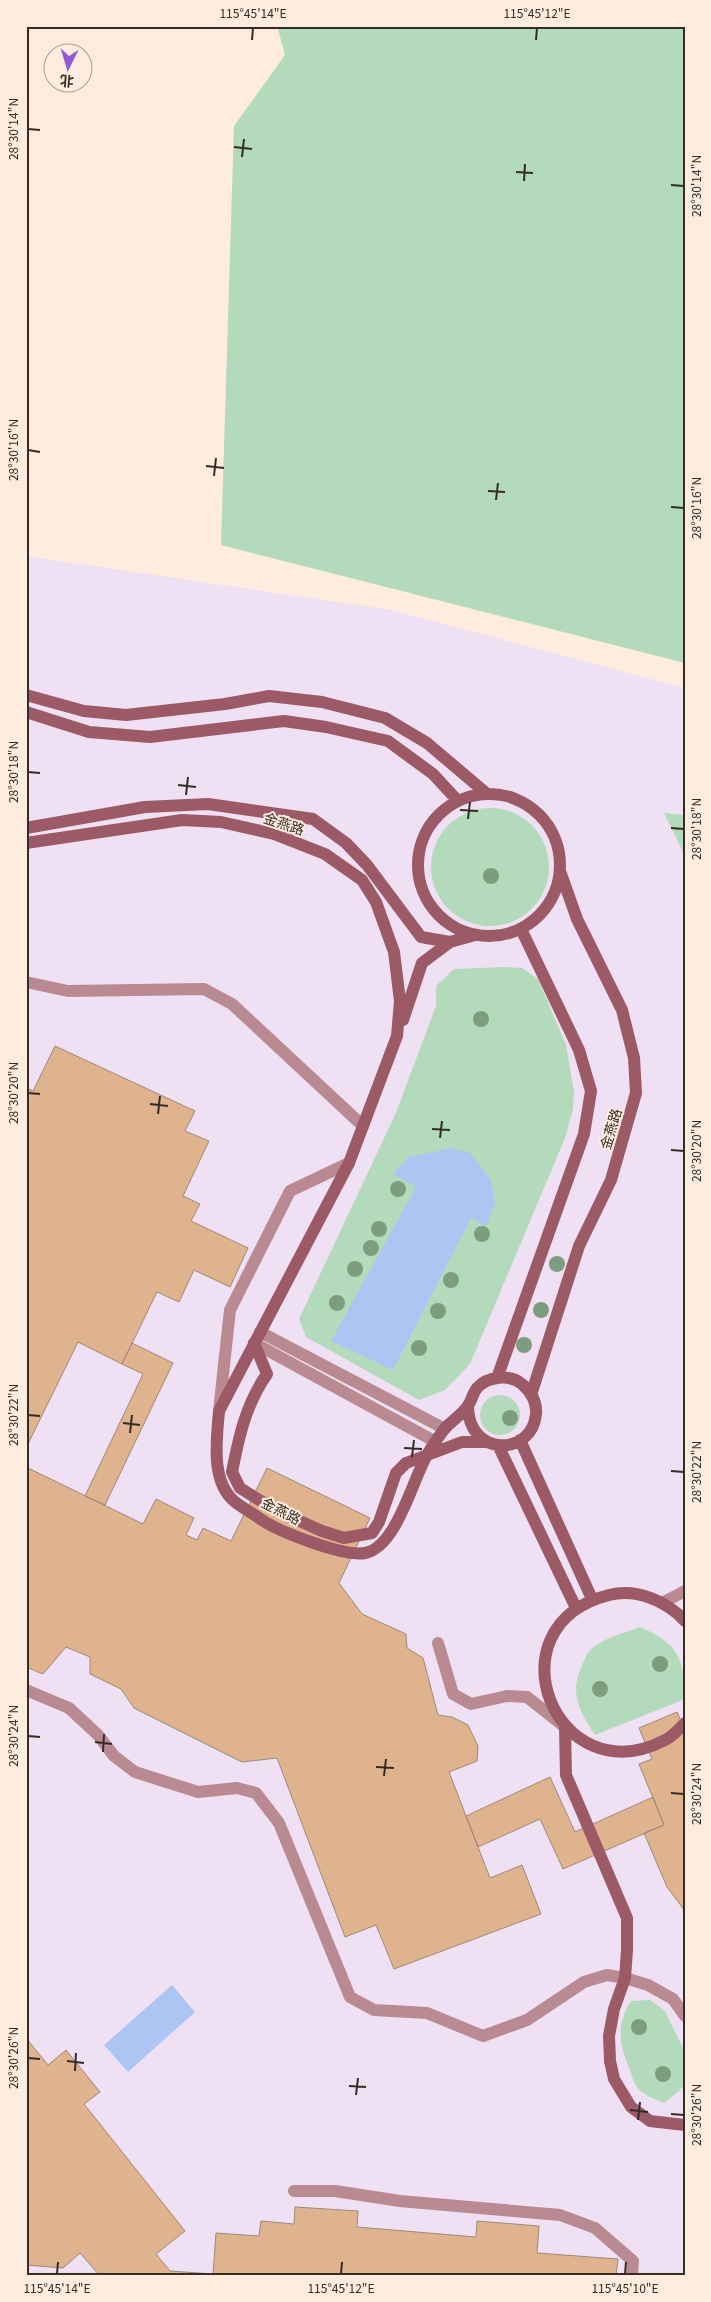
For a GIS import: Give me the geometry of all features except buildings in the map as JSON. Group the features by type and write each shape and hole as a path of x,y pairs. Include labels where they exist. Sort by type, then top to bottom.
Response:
{"street":[{"path":"26,695 84,711 126,714 225,704 269,696 322,702 385,718 427,743 486,793"},
{"path":"26,712 89,732 150,737 284,722 326,727 388,741 433,774 458,801"},
{"name":"金燕路","path":"254,1343 268,1374 255,1392 245,1414 232,1472 240,1488 270,1506 322,1531 344,1538 372,1533 379,1522 396,1473 406,1464 462,1442 509,1445 520,1440 534,1423 536,1411 531,1394 579,1246 611,1180 636,1093 634,1058 622,1010 606,975 588,944 560,871 558,847 548,825 532,807 511,796 486,793 464,797 443,809 428,826 418,847 417,870 422,893 435,912 453,927 475,935 498,936 521,928 541,915 554,894 560,871"},
{"name":"金燕路","path":"26,828 145,807 208,804 313,820 346,843 367,865 421,936 450,942"},
{"name":"金燕路","path":"26,843 182,820 221,822 274,834 325,854 362,880 376,902 394,952 400,1001 397,1036"},
{"name":"金燕路","path":"497,1378 584,1134 591,1091 579,1050 521,928"},
{"name":"金燕路","path":"468,1406 445,1429 428,1454 401,1515 383,1543 365,1553 328,1549 268,1524 232,1500 221,1482 216,1449 219,1411 349,1163 397,1036 422,963 450,942 475,935"},
{"path":"26,982 68,991 204,989 232,1004 363,1126"},
{"path":"219,1411 230,1310 290,1191 349,1163"},
{"path":"260,1332 445,1429"},
{"path":"254,1343 436,1442"},
{"path":"531,1394 520,1382 509,1378 497,1378 487,1381 478,1387 468,1406 471,1428 478,1436 492,1444 576,1608"},
{"path":"520,1440 592,1599"},
{"path":"662,1603 685,1591"},
{"path":"685,1621 662,1603 640,1594 616,1593 592,1599 576,1608 557,1628 546,1652 544,1679 550,1705 565,1727 566,1775 627,1918 628,1950 625,1978 614,2009 609,2036 610,2061 614,2079 631,2107 650,2121 685,2125"},
{"path":"438,1643 452,1694 471,1704 487,1702 507,1696 527,1697 587,1743 614,1751 641,1750 666,1740 685,1723"},
{"path":"26,1690 68,1708 98,1735 114,1756 136,1772 198,1792 237,1788 256,1793 279,1823 350,1997 374,2010 427,2013 483,2036 527,2020 584,1982 607,1975 648,1985 673,2000 685,2016"},
{"path":"294,2191 335,2191 400,2201 560,2215 595,2228 634,2261 632,2276"}],"shaded area":[{"path":"26,556 391,610 685,688 685,2276 26,2276"}],"green space":[{"path":"277,26 685,26 685,663 221,545 234,126 285,55"},
{"path":"490,808 502,809 513,813 532,825 544,844 548,855 548,879 544,890 532,909 513,921 502,925 490,926 478,925 467,921 448,909 436,890 432,879 431,867 432,855 436,844 448,825 467,813 478,809"},
{"path":"664,813 685,815 685,856"},
{"path":"522,968 538,979 566,1045 574,1092 573,1109 565,1138 470,1364 445,1390 419,1400 306,1337 299,1319 395,1115 436,1006 436,986 454,969"},
{"path":"500,1395 514,1401 520,1415 514,1429 500,1435 486,1429 480,1415 486,1401"},
{"path":"640,1627 663,1639 677,1654 683,1673 685,1699 595,1735 584,1717 577,1700 577,1683 583,1663 589,1651 601,1642"},
{"path":"650,2000 665,2011 685,2052 685,2084 664,2103 645,2095 639,2090 621,2042 621,2026 631,2001"}],"water":[{"path":"451,1148 470,1153 491,1180 495,1203 486,1227 471,1218 393,1370 331,1341 416,1187 393,1174 409,1157"},
{"path":"172,1985 195,2012 128,2072 104,2045"}]}
